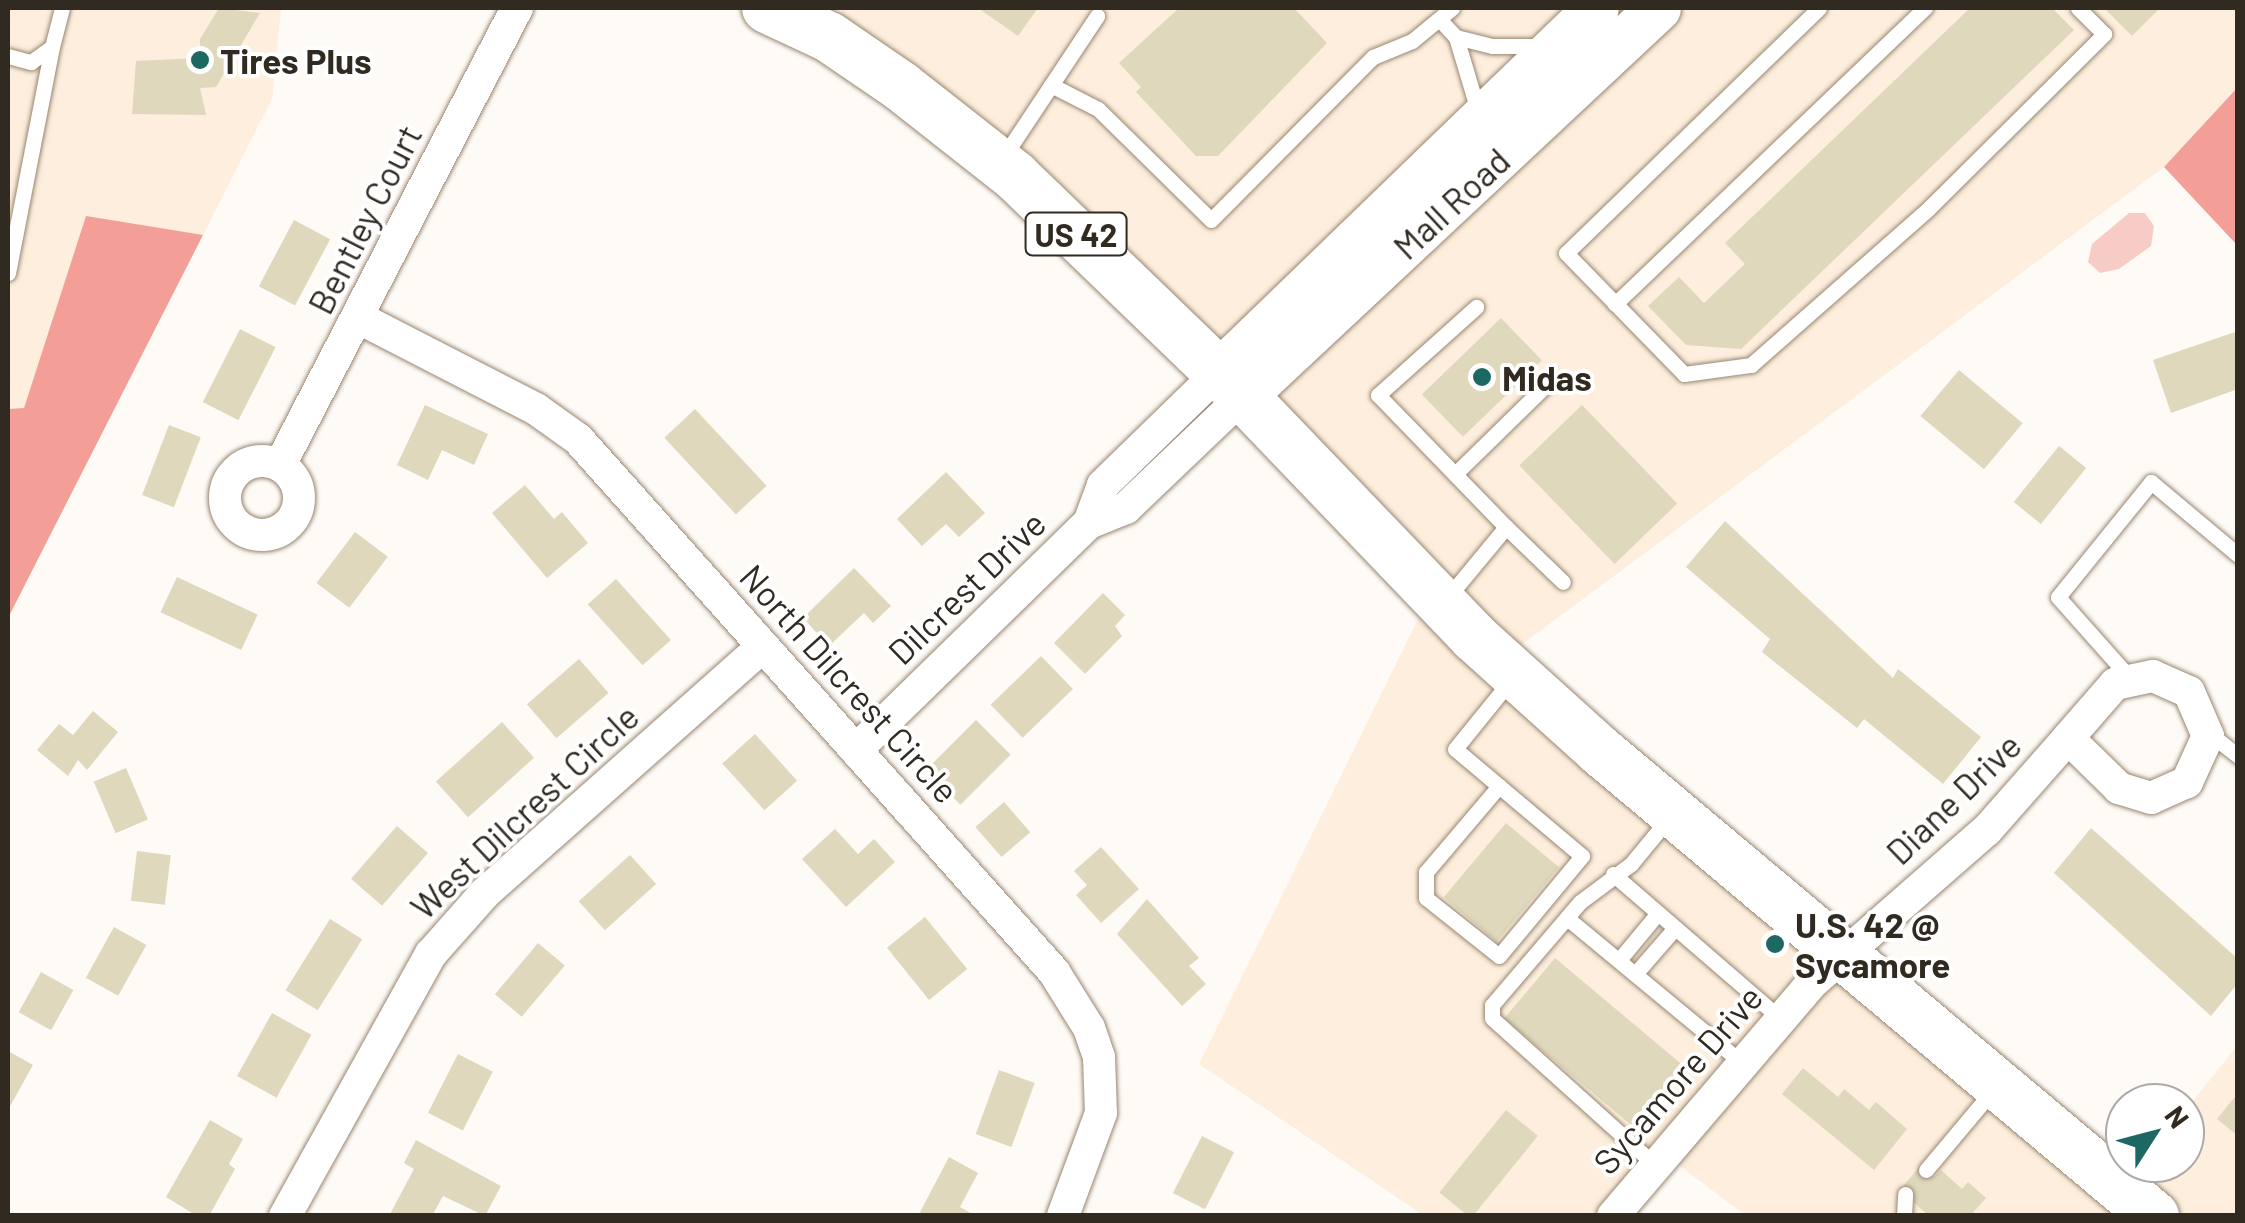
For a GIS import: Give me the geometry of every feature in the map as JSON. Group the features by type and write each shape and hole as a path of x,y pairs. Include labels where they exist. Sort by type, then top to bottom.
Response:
{"main road":[{"name":"US 42","path":"767,8 829,37 999,162 1230,385 1442,604 1516,674 1673,812 2000,1082 2154,1216"},
{"name":"Mall Road","path":"1230,385 1480,118 1596,8"},
{"name":"Mall Road","path":"1230,385 1658,8"}],"street":[{"name":"Bentley Court","path":"280,466 518,8"},
{"name":"North Dilcrest Circle","path":"359,318 558,422 598,459 1054,972 1089,1028 1098,1057 1100,1113 1063,1216"},
{"name":"Dilcrest Drive","path":"856,750 1089,523 1126,508 1230,385"},
{"name":"West Dilcrest Circle","path":"285,1216 431,954 485,893 762,647"},
{"path":"2129,677 2172,681 2189,692 2207,732"},
{"name":"Diane Drive","path":"1847,954 1987,830 2104,694 2129,677"},
{"name":"Diane Drive","path":"2068,738 2119,788 2152,798 2188,782 2203,758 2207,732"},
{"name":"Sycamore Drive","path":"1613,1216 1780,1018 1847,954"}],"lane":[{"path":"8,273 62,8"},
{"path":"1819,8 1566,253 1684,374 1752,364 1930,208 2104,34 2078,8"},
{"path":"1615,304 1926,8"},
{"path":"1051,85 1098,109 1211,220 1374,57 1446,14 1480,118"},
{"path":"999,162 1096,16"},
{"path":"1456,37 1492,46 1556,46"},
{"path":"8,56 31,62 52,47"},
{"path":"1476,307 1378,394 1563,582"},
{"path":"1455,474 1552,378"},
{"path":"2129,677 2058,597 2151,482 2238,555"},
{"path":"1442,604 1506,528"},
{"path":"1499,786 1426,872 1426,898 1500,956 1582,856 1499,786 1455,749 1516,674"},
{"path":"2207,732 2238,756"},
{"path":"1655,1165 1500,1030 1492,1005 1567,918 1612,874 1631,864 1673,812"},
{"path":"1612,874 1780,1018"},
{"path":"1619,960 1658,913"},
{"path":"1567,918 1742,1063"},
{"path":"1635,974 1676,928"},
{"path":"1926,1170 2000,1082"},
{"path":"1904,1216 1905,1194"}],"shaded area":[{"path":"8,8 281,8 272,99 203,235 86,217 24,408 8,409"},
{"path":"843,8 2237,8 2237,88 2164,167 1505,657 2105,1174 2105,1183 2116,1183 2123,1189 2128,1183 2205,1183 2205,1086 2237,1046 2237,1215 1745,1215 1664,1154 1613,1215 1423,1215 1199,1064 1431,593 829,37"},
{"path":"2237,88 2237,245 2164,167"},
{"path":"2129,213 2145,213 2154,226 2151,246 2119,269 2100,273 2088,262 2092,244"},
{"path":"86,216 203,235 8,618 8,409 24,408"}],"building":[{"name":"Tires Plus","path":"219,8 260,13 216,87 200,88 206,115 132,114 136,61 200,58 200,39"},
{"path":"978,8 1038,8 1018,36"},
{"path":"1179,8 1294,8 1327,43 1218,156 1196,156 1136,92 1141,87 1119,63"},
{"path":"1970,8 2052,8 2074,30 1741,349 1686,345 1648,306 1679,277 1704,303 1745,264 1725,243"},
{"path":"2104,8 2160,8 2132,36"},
{"path":"294,220 330,239 295,305 259,286"},
{"name":"Midas","path":"1501,318 1542,360 1463,437 1422,394"},
{"path":"240,329 276,347 238,420 203,402"},
{"path":"2238,331 2238,389 2171,413 2153,360"},
{"path":"1959,370 2023,423 1984,469 1920,416"},
{"path":"425,405 488,434 474,465 442,450 428,480 397,465"},
{"path":"1582,405 1677,504 1615,564 1519,465"},
{"path":"695,409 767,486 736,514 664,438"},
{"path":"169,425 201,437 174,507 142,495"},
{"path":"2059,446 2086,468 2041,524 2014,502"},
{"path":"946,472 985,513 959,537 946,524 922,546 897,519"},
{"path":"525,485 554,519 562,512 588,543 547,578 492,513"},
{"path":"1725,521 1893,678 1898,669 1981,737 1943,784 1864,719 1857,728 1762,652 1770,639 1686,567"},
{"path":"355,532 388,557 349,608 316,583"},
{"path":"854,568 891,606 873,623 864,613 829,646 803,618"},
{"path":"177,577 258,615 241,650 161,612"},
{"path":"616,579 671,640 643,665 588,604"},
{"path":"1103,593 1125,615 1115,626 1122,636 1085,674 1054,643"},
{"path":"1041,656 1073,689 1023,738 991,705"},
{"path":"579,659 609,693 556,738 527,704"},
{"path":"93,711 118,732 87,770 78,760 68,776 37,750 59,724 73,735"},
{"path":"976,720 1011,755 960,805 926,770"},
{"path":"502,722 534,758 468,817 436,782"},
{"path":"755,734 797,781 764,810 722,763"},
{"path":"126,768 148,820 116,833 94,782"},
{"path":"1004,802 1030,832 1002,857 975,827"},
{"path":"1506,823 1559,867 1497,942 1444,897"},
{"path":"397,826 428,853 382,906 351,879"},
{"path":"2091,828 2238,959 2238,983 2211,1016 2054,873"},
{"path":"835,829 858,854 874,839 895,862 846,907 802,859"},
{"path":"1101,847 1139,889 1101,923 1076,895 1087,885 1074,871"},
{"path":"137,851 171,855 165,905 131,901"},
{"path":"630,855 656,884 605,930 579,901"},
{"path":"1147,899 1199,958 1189,966 1206,984 1182,1006 1117,934"},
{"path":"925,917 967,969 929,1000 887,948"},
{"path":"330,919 362,939 318,1010 285,990"},
{"path":"114,927 146,945 118,996 86,978"},
{"path":"538,943 565,965 522,1017 495,994"},
{"path":"1555,958 1685,1067 1634,1128 1504,1019"},
{"path":"41,972 73,990 51,1030 19,1012"},
{"path":"272,1013 311,1035 276,1098 237,1076"},
{"path":"8,1051 33,1065 8,1110"},
{"path":"458,1054 493,1072 463,1131 428,1113"},
{"path":"1803,1068 1838,1097 1844,1089 1869,1110 1876,1102 1907,1129 1874,1170 1782,1094"},
{"path":"999,1070 1035,1083 1011,1147 976,1134"},
{"path":"2238,1093 2238,1136 2217,1119"},
{"path":"1506,1110 1538,1136 1473,1216 1439,1192"},
{"path":"210,1120 243,1139 229,1164 235,1169 209,1216 197,1216 166,1197"},
{"path":"1202,1136 1234,1152 1205,1209 1173,1193"},
{"path":"416,1140 501,1186 485,1216 443,1196 432,1216 389,1216 414,1169 404,1163"},
{"path":"949,1157 978,1173 960,1207 976,1216 918,1216"},
{"path":"1921,1165 1934,1177 1941,1170 1962,1189 1968,1182 1986,1198 1970,1216 1929,1216 1900,1190"}],"place":[{"name":"Tires Plus","path":"200,60"},
{"name":"Midas","path":"1482,377"},
{"name":"U.S. 42 @ Sycamore","path":"1775,944"}]}
